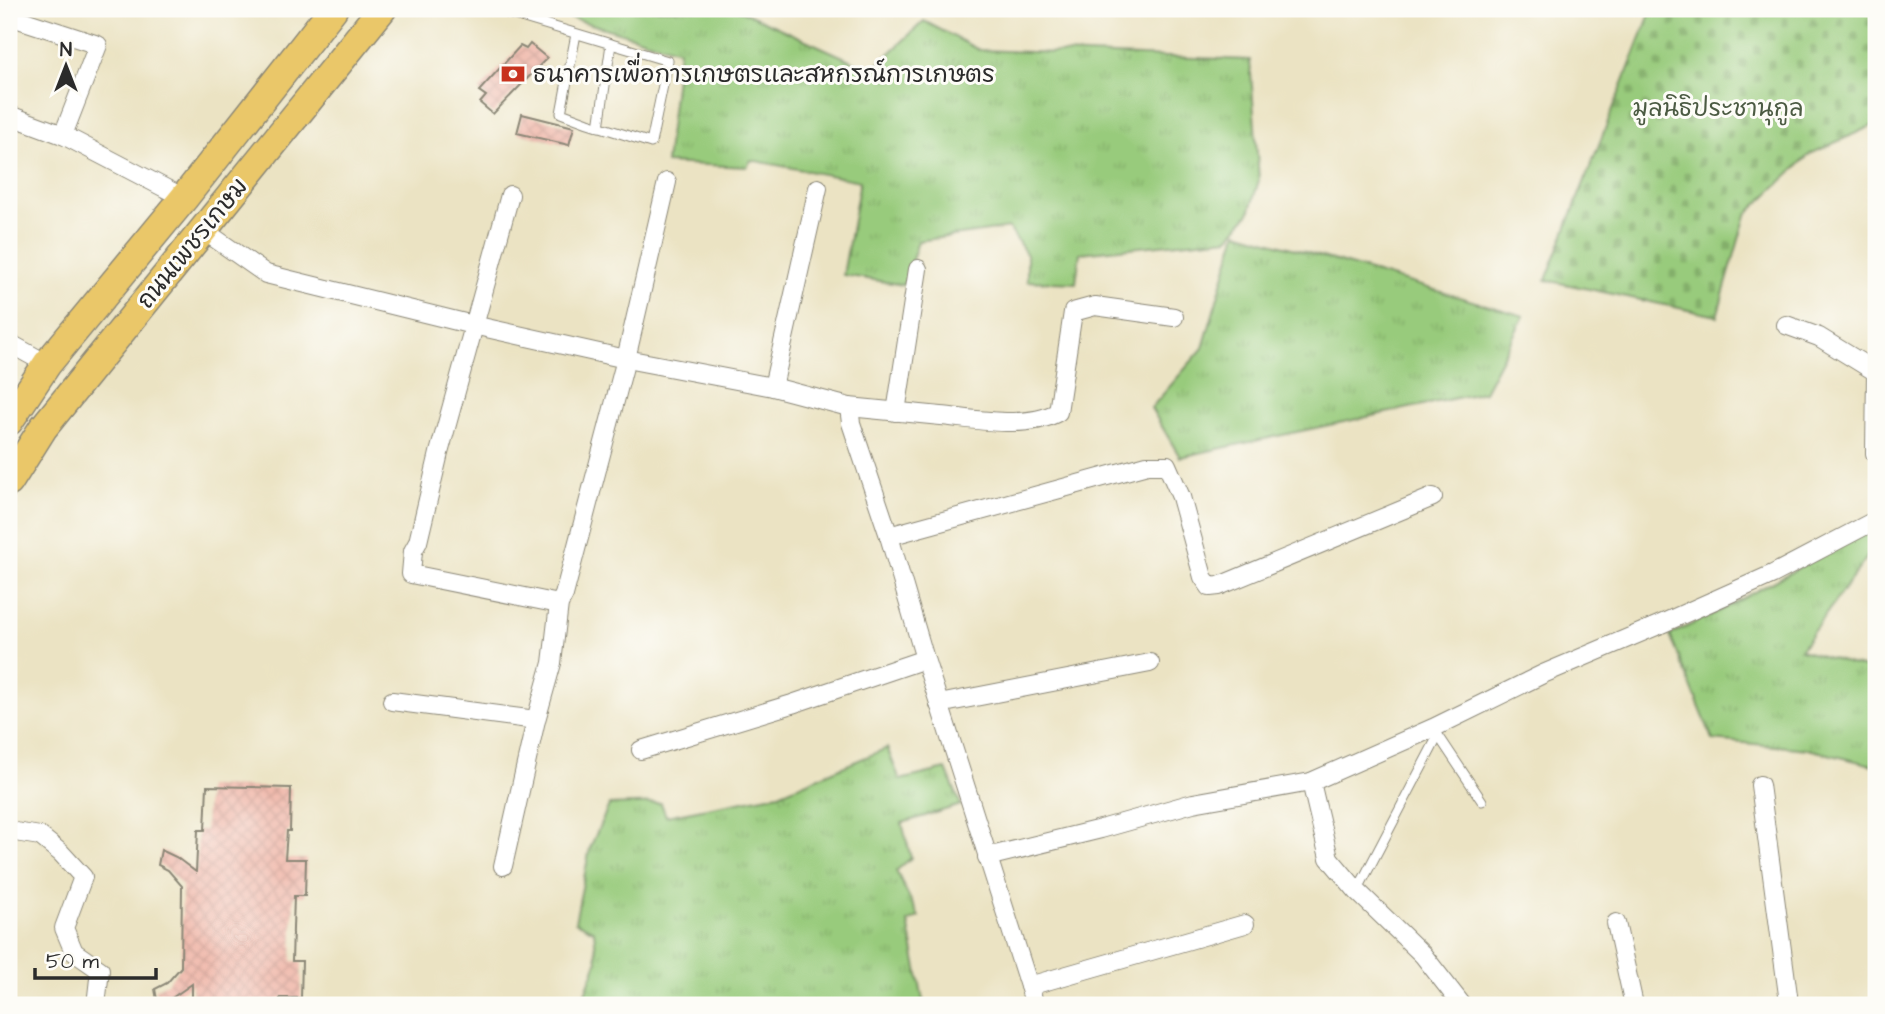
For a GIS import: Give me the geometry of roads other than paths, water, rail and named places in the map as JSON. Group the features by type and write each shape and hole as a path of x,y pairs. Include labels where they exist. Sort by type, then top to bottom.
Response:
{"highway":[{"name":"ถนนเพชรเกษม","path":"9,421 47,364 184,198 333,9"},
{"name":"ถนนเพชรเกษม","path":"9,482 43,428 382,9"}],"street":[{"path":"9,16 98,45 63,135"},
{"path":"9,115 63,135 184,198"},
{"path":"503,866 536,720 552,663 559,604 564,595 626,359 667,182"},
{"path":"773,387 818,188"},
{"path":"510,195 439,453 418,542 413,551 411,574 559,604"},
{"path":"203,230 266,274 626,359 773,387 849,407 896,412 1021,422 1049,417 1058,412 1073,312 1095,306 1174,317"},
{"path":"896,412 918,269"},
{"path":"1786,325 1819,337 1876,372 1876,456"},
{"path":"9,343 47,364"},
{"path":"849,407 851,423 889,536 939,704 1035,1005"},
{"path":"889,536 1147,465 1167,465 1181,497 1203,577 1210,587 1219,586 1433,497"},
{"path":"987,857 1193,803 1311,782 1435,732 1543,674 1773,574 1875,522"},
{"path":"641,750 792,704 925,659"},
{"path":"939,704 1150,663"},
{"path":"392,701 536,720"},
{"path":"1311,782 1329,858 1357,891 1423,955 1462,1005"},
{"path":"1760,785 1788,1005"},
{"path":"9,831 40,836 61,852 83,877 64,928 74,951 100,970 96,1005"},
{"path":"1616,923 1634,1005"},
{"path":"1029,986 1245,924"}],"lane":[{"path":"494,9 668,61 651,143 561,113 576,34"},
{"path":"599,127 611,44"},
{"path":"1357,891 1435,732 1482,801"}],"place":[{"name":"ธนาคารเพื่อการเกษตรและสหกรณ์การเกษตร","path":"513,74"}],"park label":[{"name":"มูลนิธิประชานุกูล","path":"1718,108"}]}
